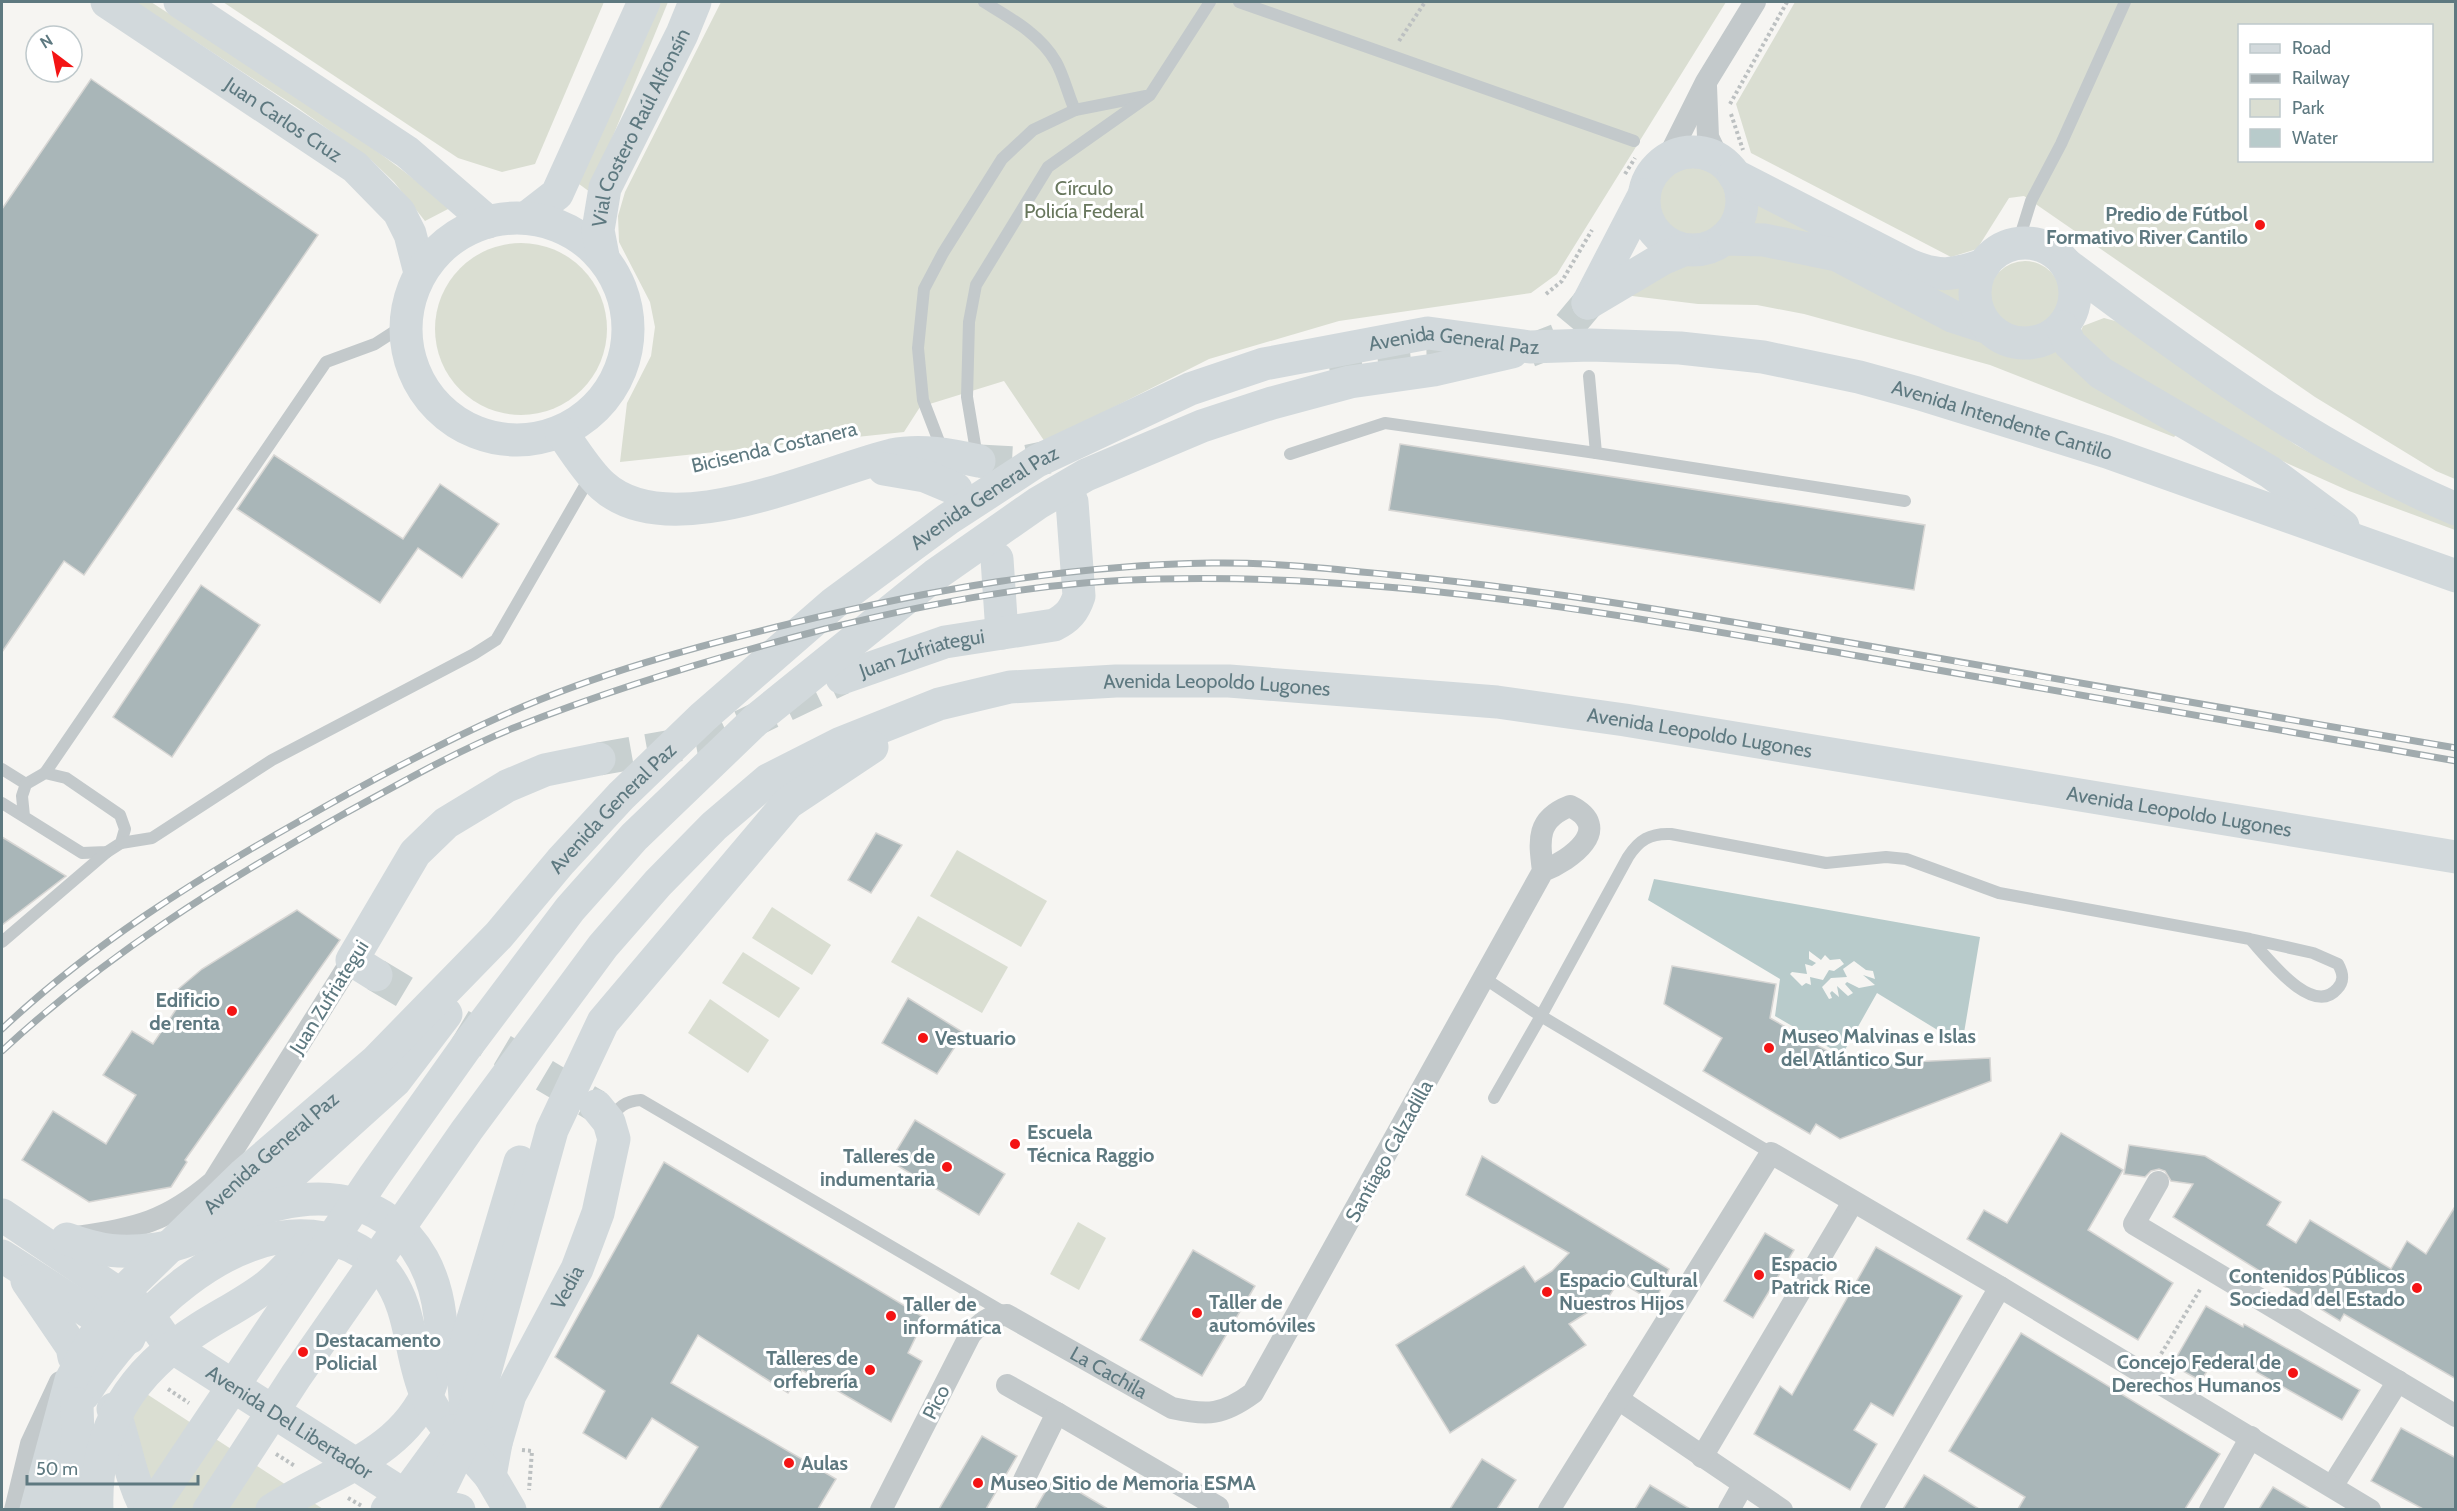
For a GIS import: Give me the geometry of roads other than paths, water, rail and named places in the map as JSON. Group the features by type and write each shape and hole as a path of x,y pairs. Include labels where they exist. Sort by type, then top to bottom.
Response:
{"main road":[{"name":"Juan Carlos Cruz","path":"107,2 355,167 399,212 411,234 419,269"},
{"name":"Juan Carlos Cruz","path":"180,2 407,152 488,222"},
{"path":"526,218 557,194 644,2"},
{"name":"Vial Costero Raúl Alfonsín","path":"603,256 598,230 599,213 605,188 682,34 695,2"},
{"path":"1683,250 1662,259 1588,303 1644,195 1648,182 1667,160 1680,154 1693,153 1727,167 1909,265 1933,275 1955,274 1984,265 1999,252 2018,243 2037,244 2054,251 2066,264 2136,316 2295,425 2387,479 2456,509"},
{"path":"1644,195 1647,217 1658,236 1670,245 1683,250 1712,247 1724,239 1740,216 1742,202 1727,167"},
{"path":"526,218 556,225 584,240 603,256 621,289 628,319 627,349 618,378 601,403 578,423 561,432 530,440 498,439 467,429 441,411 421,386 409,356 406,324 419,269 444,246 464,232 488,222 526,218"},
{"path":"1724,239 1764,240 1838,255 1952,316 1989,328 2006,340 2026,344 2046,339 2066,321 2102,309 2136,316"},
{"path":"2066,264 2074,280 2075,298 2066,321 2070,344 2101,373 2270,472 2371,547"},
{"path":"1984,265 1975,286 1977,309 1989,328"},
{"name":"Avenida General Paz","path":"36,1509 71,1380 94,1337 129,1286 243,1175 376,1061 499,935 561,861 621,796 702,717 772,654 895,556 1037,461 1190,389 1264,364 1428,333 1530,347"},
{"name":"Avenida Intendente Cantilo","path":"1530,347 1590,345 1680,348 1763,357 1917,393 2107,452 2456,576"},
{"name":"Avenida General Paz","path":"149,1509 375,1175 466,1047 570,909 634,837 758,718 934,575 1029,509 1086,476 1202,426 1272,403 1350,382 1434,370 1530,347"},
{"path":"561,432 603,486 626,499 651,507 679,509 727,504 893,455 944,454 978,461"},
{"path":"858,467 898,470 926,476 956,489"},
{"name":"Juan Zufriategui","path":"842,678 945,642 1054,624 1075,610 1079,596 1072,502"},
{"name":"Juan Zufriategui","path":"998,560 1002,633"},
{"name":"Avenida Leopoldo Lugones","path":"939,704 1010,687 1116,681 1229,681 1497,702 1625,720 2456,857"},
{"path":"519,1502 489,1447 463,1371 465,1346 520,1159 537,1116 613,1011 788,802 939,704"},
{"path":"209,1509 315,1348 539,1031 603,946 658,883 714,825 768,780 841,743 939,704"},
{"name":"Juan Zufriategui","path":"364,968 415,854 446,823 507,786 545,770 599,759"},
{"path":"242,1219 395,1081 449,1011 499,935"},
{"path":"411,1507 469,1430 552,1130 613,1011"},
{"name":"Vedia","path":"489,1447 510,1395 561,1302 590,1236 614,1146 612,1129 602,1114"},
{"path":"97,1509 97,1475 106,1434 123,1400 141,1377 162,1356 197,1329 269,1285 375,1175"},
{"path":"2,1215 31,1235 67,1239 107,1252 156,1248 190,1240 279,1204 312,1199 338,1200 365,1207 398,1227 417,1246 430,1270 440,1312 442,1333 437,1367 420,1408 409,1423 375,1454 272,1509"},
{"name":"Avenida Del Libertador","path":"31,1235 146,1312 169,1345 411,1507 459,1509"},
{"path":"56,1438 115,1350 159,1305 213,1262 267,1242 296,1235 326,1238 354,1248 378,1265 390,1280 402,1305 422,1384 430,1403 489,1447"},
{"path":"10,1262 112,1408 122,1435 133,1480 149,1509"},
{"name":"Avenida Del Libertador","path":"10,1262 125,1338 169,1345"},
{"path":"66,1509 78,1437 73,1352"},
{"path":"411,1507 409,1490 437,1454 482,1386"}],"street":[{"path":"1667,160 1706,82 1755,2"},
{"path":"1706,82 1708,137 1727,167"},
{"name":"Santiago Calzadilla","path":"1216,1412 1233,1408 1253,1393 1265,1375 1543,871"},
{"name":"Juan Zufriategui","path":"67,1239 128,1230 151,1222 186,1204 213,1182 364,968"},
{"path":"1549,1509 1771,1154 2000,1287 2370,1509"},
{"path":"2158,1182 2134,1224 2456,1416"},
{"path":"1702,1457 1853,1202"},
{"path":"1871,1509 2000,1287"},
{"name":"La Cachila","path":"1008,1314 1172,1408 1199,1414 1216,1412"},
{"name":"Pico","path":"881,1509 970,1335 980,1323 995,1315 1008,1314"},
{"path":"15,1509 31,1444 73,1352"},
{"path":"2333,1485 2398,1381"},
{"path":"1007,1385 1218,1507 1217,1509"},
{"path":"1618,1399 1782,1509"},
{"path":"1024,1480 1057,1413"},
{"path":"2210,1509 2251,1437"},
{"path":"1729,1509 1743,1485"}],"lane":[{"path":"984,2 1018,22 1040,41 1057,62 1075,110"},
{"path":"978,461 972,437 967,397 969,322 976,285 1048,167 1150,95 1210,2"},
{"path":"1239,2 1634,141"},
{"path":"2018,243 2031,201 2061,144 2125,2"},
{"path":"944,454 923,400 918,348 924,289 1002,159 1033,130 1075,110 1150,95"},
{"path":"24,816 22,796 26,784 45,773 326,362 375,344 406,324"},
{"path":"1589,376 1596,453"},
{"path":"1290,454 1385,423 1905,501"},
{"path":"2,942 107,852 121,843 152,838 272,760 474,654 496,640 592,473"},
{"path":"2,770 26,784"},
{"path":"45,773 66,778 120,815 126,829 121,843"},
{"path":"2,803 82,853 107,852"},
{"path":"1494,1098 1628,857 1645,838 1658,834 1826,863 1886,857 1906,859 1999,893 2250,939 2333,960 2342,971 2340,986 2333,994 2323,997 2303,992 2250,939"},
{"path":"1484,978 1541,1016 1771,1154"},
{"path":"602,1114 625,1103 641,1100 1008,1314"}],"water":[{"path":"1654,879 1980,937 1962,1045 1877,993 1842,1055 1775,1016 1780,979 1648,900","holes":["1809,951 1821,960 1825,955 1830,960 1840,959 1844,964 1834,971 1829,970 1823,980 1810,977 1811,985 1806,983 1802,986 1790,974 1792,972 1807,974 1805,964 1812,966 1816,963 1809,959","1854,961 1866,970 1873,971 1875,979 1863,975 1875,985 1859,988 1847,982 1845,984 1853,993 1848,996 1837,986 1839,997 1832,991 1830,993 1832,998 1829,999 1822,987 1831,978 1847,977 1843,969"]}],"tunnel":[{"path":"1529,351 1557,340 1588,303"},
{"path":"1329,365 1414,356 1463,355"},
{"path":"979,461 1019,463 1048,457"},
{"path":"599,759 717,738 842,678"},
{"path":"376,975 596,1106"}],"railway":[{"path":"2,1029 71,970 144,916 181,892 259,844 375,779 506,714 610,674 753,633 894,600 1052,574 1158,565 1257,564 1348,570 1503,587 1721,620 2456,748"},
{"path":"2,1051 81,984 122,953 208,895 342,815 428,768 494,736 554,712 631,686 786,639 949,602 1074,584 1158,579 1244,579 1416,589 1501,599 1756,638 2456,761"}],"place":[{"name":"Predio de Fútbol Formativo River Cantilo","path":"2260,225"},
{"name":"Edificio de renta","path":"232,1011"},
{"name":"Vestuario","path":"923,1038"},
{"name":"Museo Malvinas e Islas del Atlántico Sur","path":"1769,1048"},
{"name":"Escuela Técnica Raggio","path":"1015,1144"},
{"name":"Talleres de indumentaria","path":"947,1167"},
{"name":"Espacio Patrick Rice","path":"1759,1275"},
{"name":"Contenidos Públicos Sociedad del Estado","path":"2417,1288"},
{"name":"Espacio Cultural Nuestros Hijos","path":"1547,1292"},
{"name":"Taller de automóviles","path":"1197,1313"},
{"name":"Taller de informática","path":"891,1316"},
{"name":"Destacamento Policial","path":"303,1352"},
{"name":"Talleres de orfebrería","path":"870,1370"},
{"name":"Concejo Federal de Derechos Humanos","path":"2293,1373"},
{"name":"Aulas","path":"789,1463"},
{"name":"Museo Sitio de Memoria ESMA","path":"978,1483"}],"park label":[{"name":"Círculo Policía Federal","path":"1084,200"}]}
